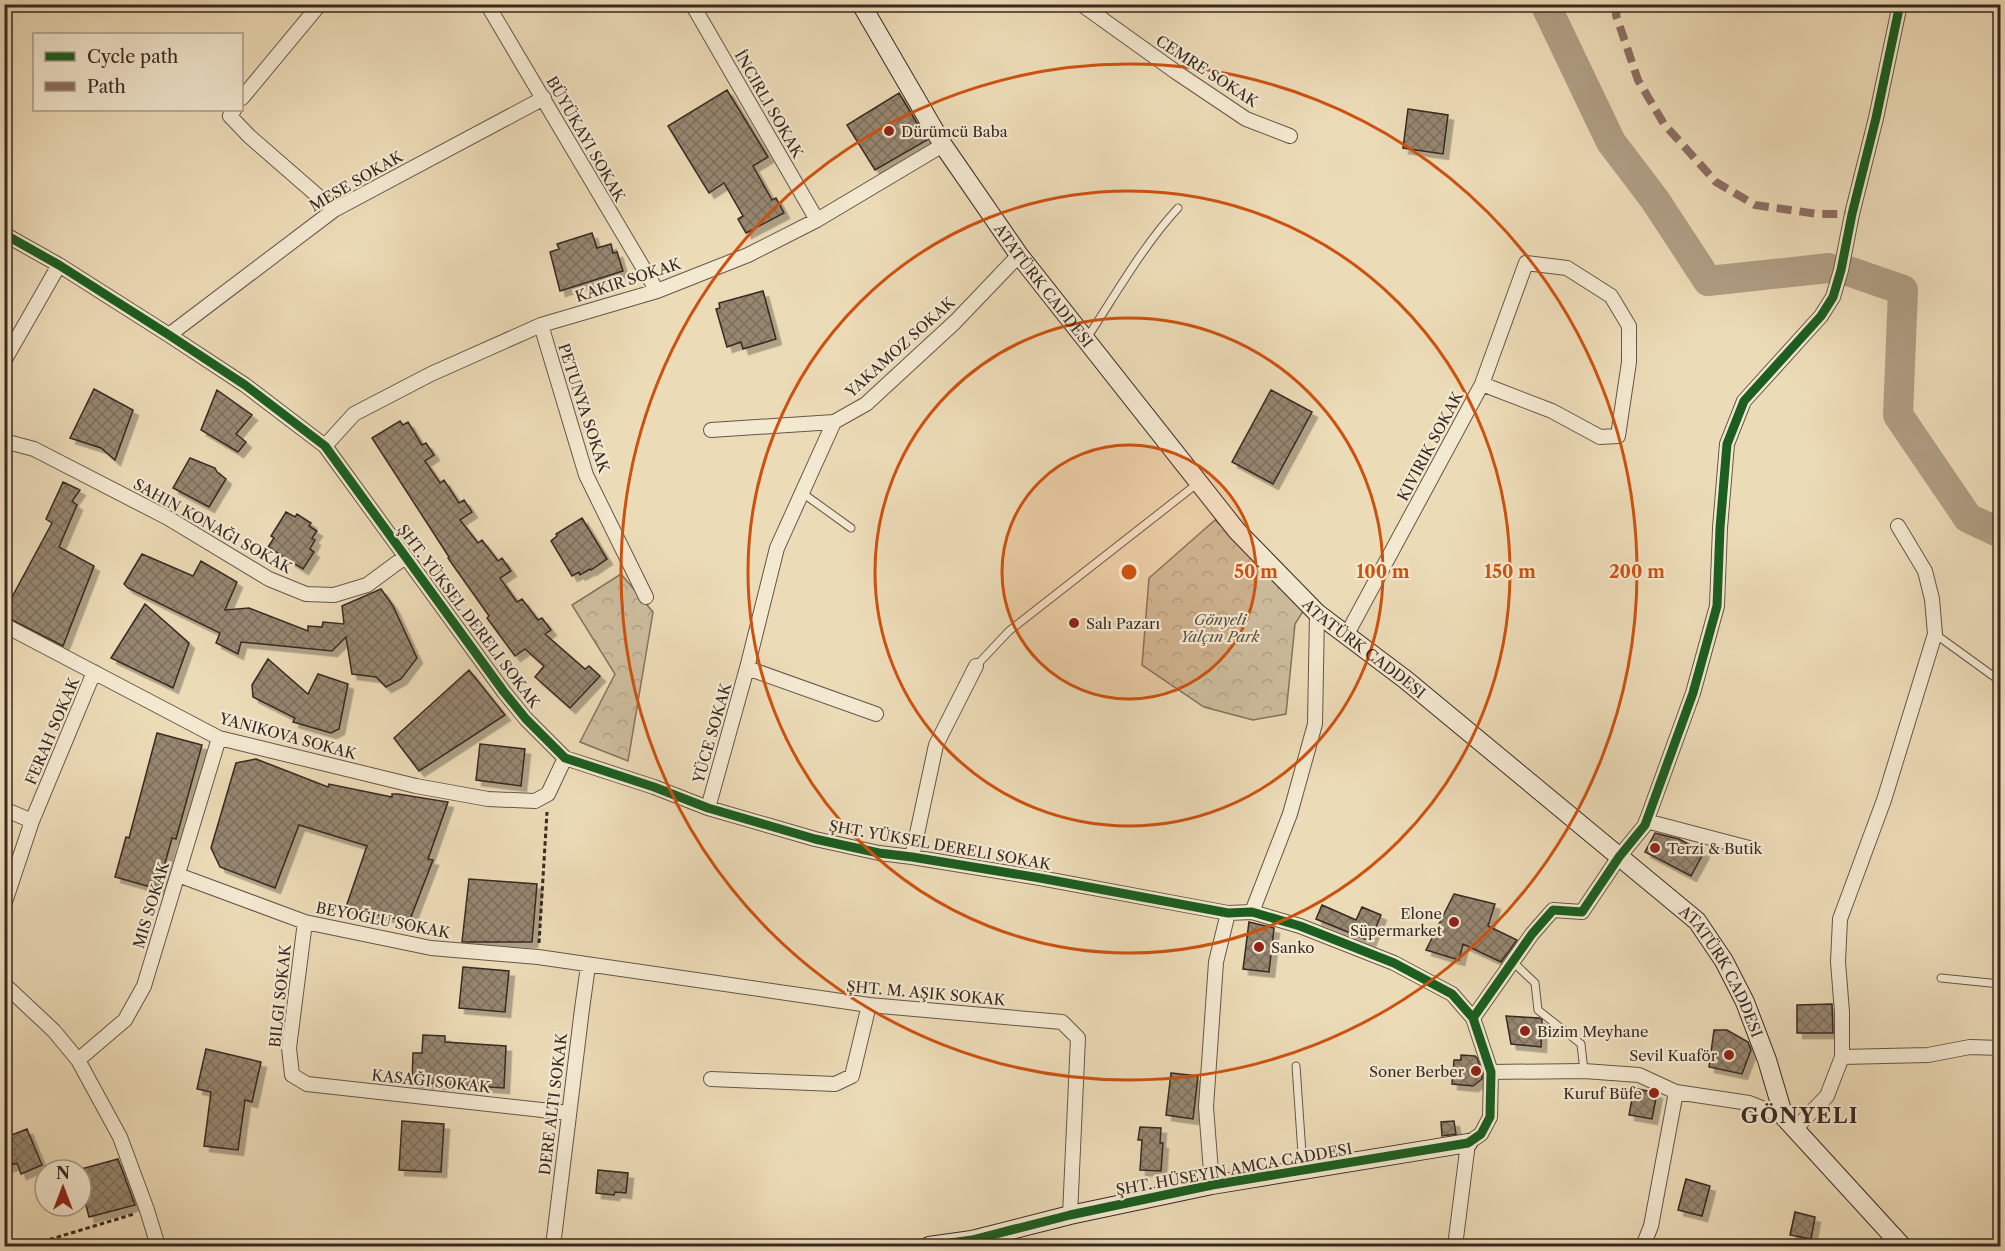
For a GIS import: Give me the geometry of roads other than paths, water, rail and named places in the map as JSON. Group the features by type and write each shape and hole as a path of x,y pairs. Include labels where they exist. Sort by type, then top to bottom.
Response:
{"main road":[{"name":"ATATÜRK CADDESI","path":"861,4 943,145 1018,255 1237,531 1317,613 1406,680 1697,921 1724,961 1745,1002 1789,1124 1902,1246"},
{"name":"ŞHT. HÜSEYIN AMCA CADDESI","path":"929,1246 972,1240 1070,1215 1212,1185 1468,1143"}],"street":[{"path":"243,97 320,4"},
{"path":"487,4 657,291"},
{"name":"İNCIRLI SOKAK","path":"692,4 817,220"},
{"name":"CEMRE SOKAK","path":"1081,4 1246,119 1290,136"},
{"path":"1473,1018 1532,934 1553,910 1582,912 1646,821 1693,693 1717,606 1720,528 1727,444 1744,401 1821,316 1833,297 1876,118 1900,4"},
{"name":"MESE SOKAK","path":"169,335 334,210 544,98"},
{"path":"233,111 230,116 249,136 334,210"},
{"path":"325,446 354,414 431,374 541,325 657,291 748,255 817,220 943,145"},
{"name":"ŞHT. YÜKSEL DERELI SOKAK","path":"4,234 59,265 169,335 244,385 325,446 504,692 526,719 565,758 654,787 708,808 815,839 879,854 912,856 1227,913 1252,912 1300,926 1394,963 1452,994 1473,1018 1491,1072"},
{"name":"YAKAMOZ SOKAK","path":"711,430 834,422 866,404 955,322 1018,255"},
{"path":"1346,636 1482,384 1526,263 1567,268 1611,296 1629,326 1629,362 1618,436 1600,437 1552,411 1482,384"},
{"path":"4,361 59,265"},
{"name":"PETUNYA SOKAK","path":"541,325 586,475 646,597"},
{"path":"801,492 834,422"},
{"path":"4,441 34,449 168,518 269,579 306,594 334,595 367,585 405,557"},
{"name":"YÜCE SOKAK","path":"708,808 777,548 801,492"},
{"path":"1455,1246 1468,1143 1481,1134 1490,1117 1491,1072 1584,1071 1639,1075 1676,1092 1749,1103 1789,1124 1827,1096 1842,1057 1842,1012 1838,962 1840,919 1884,800 1935,634 1932,599 1925,571 1898,526"},
{"path":"1252,912 1290,814 1315,724 1317,613"},
{"path":"4,626 219,738 416,786 488,799 535,801 548,794 565,758"},
{"path":"912,856 936,745 976,666"},
{"path":"747,668 876,714"},
{"name":"FERAH SOKAK","path":"4,905 32,821 94,672"},
{"name":"MIS SOKAK","path":"78,1060 125,1020 144,986 219,738"},
{"path":"4,809 32,821"},
{"path":"1646,821 1749,848"},
{"name":"BEYOĞLU SOKAK","path":"178,875 305,922 431,948 538,957 869,1005 1062,1022 1078,1038 1070,1215"},
{"path":"1212,1185 1206,1107 1216,962 1227,913"},
{"name":"BILGI SOKAK","path":"305,922 289,1048 292,1075 307,1084 569,1113"},
{"path":"553,1246 588,966"},
{"path":"4,984 54,1030 78,1060 120,1137 158,1246"},
{"path":"711,1078 835,1084 852,1076 869,1005"},
{"path":"1842,1057 1928,1055 1970,1047 2001,1048"},
{"path":"1643,1246 1651,1226 1676,1092"}],"lane":[{"path":"1085,340 1154,236 1178,208"},
{"path":"976,666 1009,632 1198,483"},
{"path":"801,492 851,528"},
{"path":"1935,634 2001,681"},
{"path":"1513,962 1535,983 1538,1010 1581,1044 1584,1071"},
{"path":"1941,978 2001,984"},
{"path":"1296,1066 1304,1170"}],"waterway":[{"path":"1545,4 1611,142 1655,200 1708,281 1829,268"},
{"path":"1848,271 1903,290 1898,415 1968,518 2000,533"}],"place":[{"name":"Dürümcü Baba","path":"889,131"},
{"name":"Salı Pazarı","path":"1074,623"},
{"name":"Terzi & Butik","path":"1655,848"},
{"name":"Elone Süpermarket","path":"1454,922"},
{"name":"Sanko","path":"1259,947"},
{"name":"Bizim Meyhane","path":"1525,1031"},
{"name":"Sevil Kuaför","path":"1729,1055"},
{"name":"Soner Berber","path":"1476,1071"},
{"name":"Kuruf Büfe","path":"1654,1093"}],"district":[{"name":"GÖNYELI","path":"1800,1115"}],"park label":[{"name":"Gönyeli Yalçın Park","path":"1220,628"}]}
